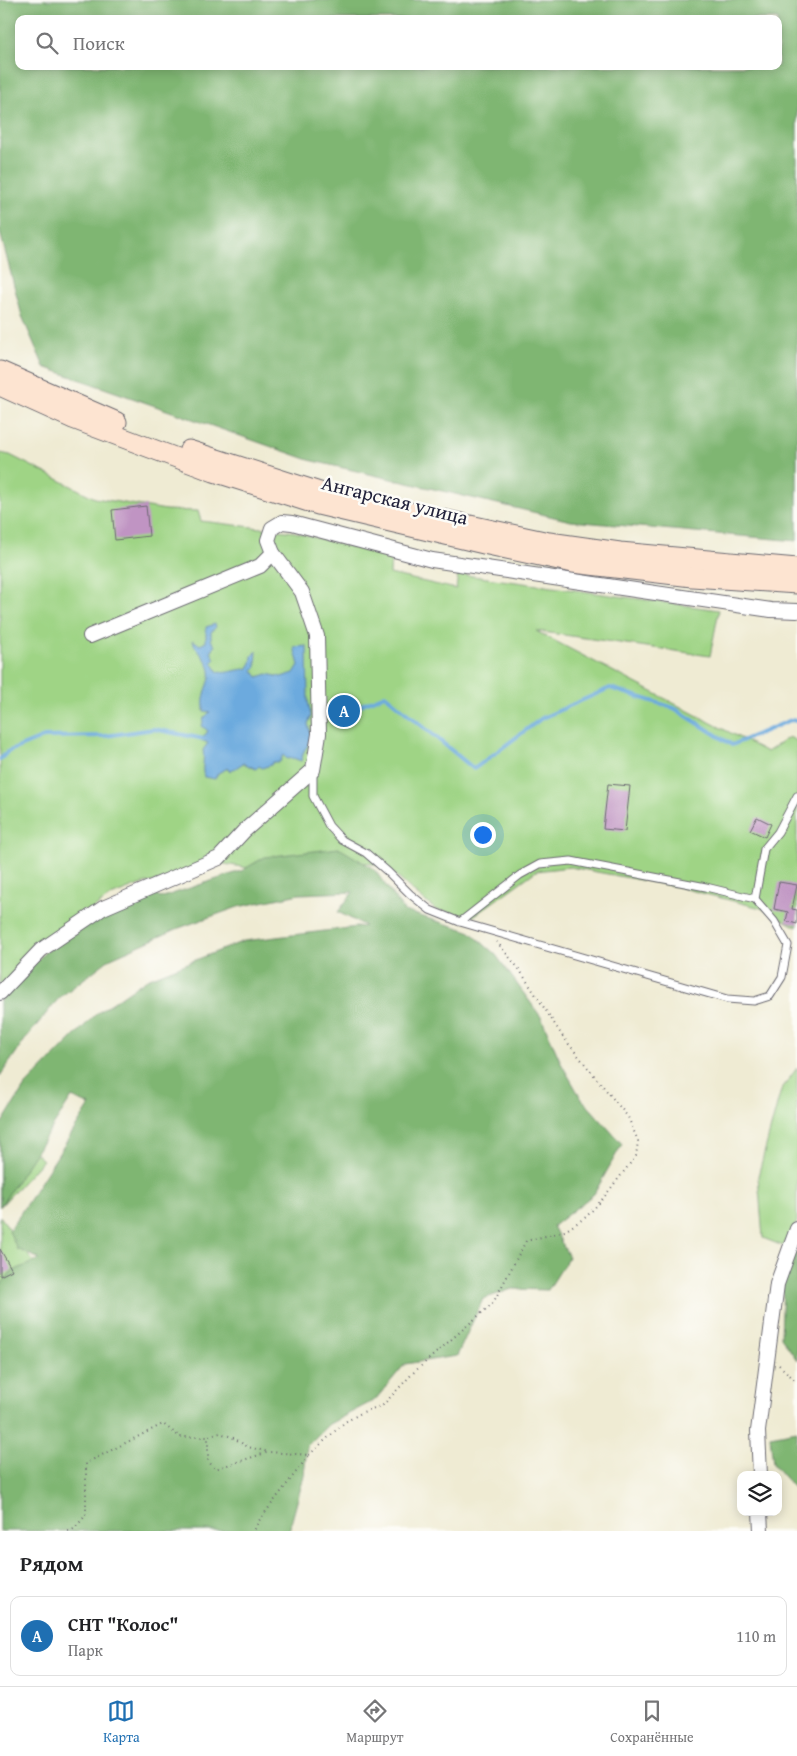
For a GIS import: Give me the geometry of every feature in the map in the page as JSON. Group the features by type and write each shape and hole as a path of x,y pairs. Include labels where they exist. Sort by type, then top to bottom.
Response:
{"main road":[{"name":"Ангарская улица","path":"0,371 161,441 326,494 549,542 639,554 797,568"},
{"name":"Ангарская улица","path":"0,386 73,419 197,466 318,505 573,563 692,577 797,584"}],"street":[{"path":"0,993 41,950 103,908 219,858 244,831 313,770 320,734 317,636 302,592 273,553 268,540 272,528 282,522 432,560 771,610 797,611"},
{"path":"90,636 260,566 273,553"},
{"path":"760,1471 758,1431 777,1284 797,1229"},
{"path":"760,1516 761,1531"}],"lane":[{"path":"313,770 314,796 329,826 342,840 366,852 410,894 430,910 460,922 727,999 754,1001 770,996 782,978 788,945 774,920 755,899 706,887 571,861 540,864 520,875 460,922"},
{"path":"755,899 764,849 778,832 797,796"}],"path":[{"path":"254,1531 258,1522 309,1455 345,1422 363,1412 383,1405 413,1373 493,1303 526,1241 565,1231 586,1218 636,1156 638,1142 628,1117 563,1037 519,969 486,930"},
{"path":"768,1355 797,1382"},
{"path":"68,1531 74,1529 86,1515 86,1462 163,1424 180,1437 208,1436 220,1432 248,1447 269,1452 309,1455"},
{"path":"208,1436 208,1461 215,1469 269,1452"}],"green space":[{"path":"0,0 797,0 797,541 571,521 309,460 44,367 22,316 0,232"},
{"path":"0,453 10,455 95,498 166,510 198,511 201,521 295,532 391,558 390,574 456,589 458,574 719,610 710,656 536,631 767,752 789,737 797,741 797,927 761,908 678,887 570,867 536,871 471,918 436,910 385,866 335,858 254,869 207,861 170,878 139,885 111,896 67,927 0,987"},
{"path":"339,848 374,869 404,911 469,931 496,955 541,1017 562,1065 581,1098 622,1144 594,1194 553,1226 569,1257 548,1290 512,1289 483,1299 457,1356 405,1364 375,1400 329,1424 307,1446 304,1476 289,1531 0,1531 0,1286 11,1272 40,1259 17,1249 9,1231 90,1105 72,1097 0,1207 0,1126 25,1086 96,1014 147,979 244,941 365,926 338,912 353,892 299,894 238,907 179,928 111,958 59,998 27,1037 0,1076 0,1000 45,952 107,910 154,893 160,898 241,871 265,857"},
{"path":"797,1068 797,1222 783,1246 763,1238 758,1176 781,1090"},
{"path":"0,1121 43,1160 0,1207"},
{"path":"0,1216 37,1267 0,1284"},
{"path":"797,1238 797,1360 781,1337 783,1286"},
{"path":"797,1431 797,1490 782,1474 782,1471 779,1471 773,1464 770,1436"}],"water":[{"path":"215,624 216,627 211,632 211,640 215,646 211,652 215,659 212,662 218,672 247,669 251,663 252,656 257,651 256,667 253,670 258,677 267,674 281,677 294,673 299,665 294,647 307,646 308,701 311,716 308,724 312,739 304,751 301,761 293,758 287,759 283,755 280,762 273,762 271,765 262,768 259,766 256,769 243,763 230,772 228,768 218,773 215,779 204,777 203,750 208,743 201,740 208,731 202,726 204,718 210,712 204,711 204,696 210,671 207,663 195,647 193,640 200,645 206,642 206,627"}],"building":[{"path":"146,506 149,536 115,540 112,510"},
{"path":"608,784 630,786 625,831 603,829"},
{"path":"757,817 771,824 765,837 750,830"},
{"path":"779,882 797,885 792,909 797,910 797,924 786,921 788,912 774,909"},
{"path":"0,1249 12,1270 0,1276"}],"waterway":[{"path":"339,714 385,695 474,769 542,718 610,688 674,708 732,745 791,720 797,721"},
{"path":"0,760 7,752 44,737 105,736 154,729 204,739"}],"place":[{"name":"СНТ \"Колос\"","path":"344,711"}]}
